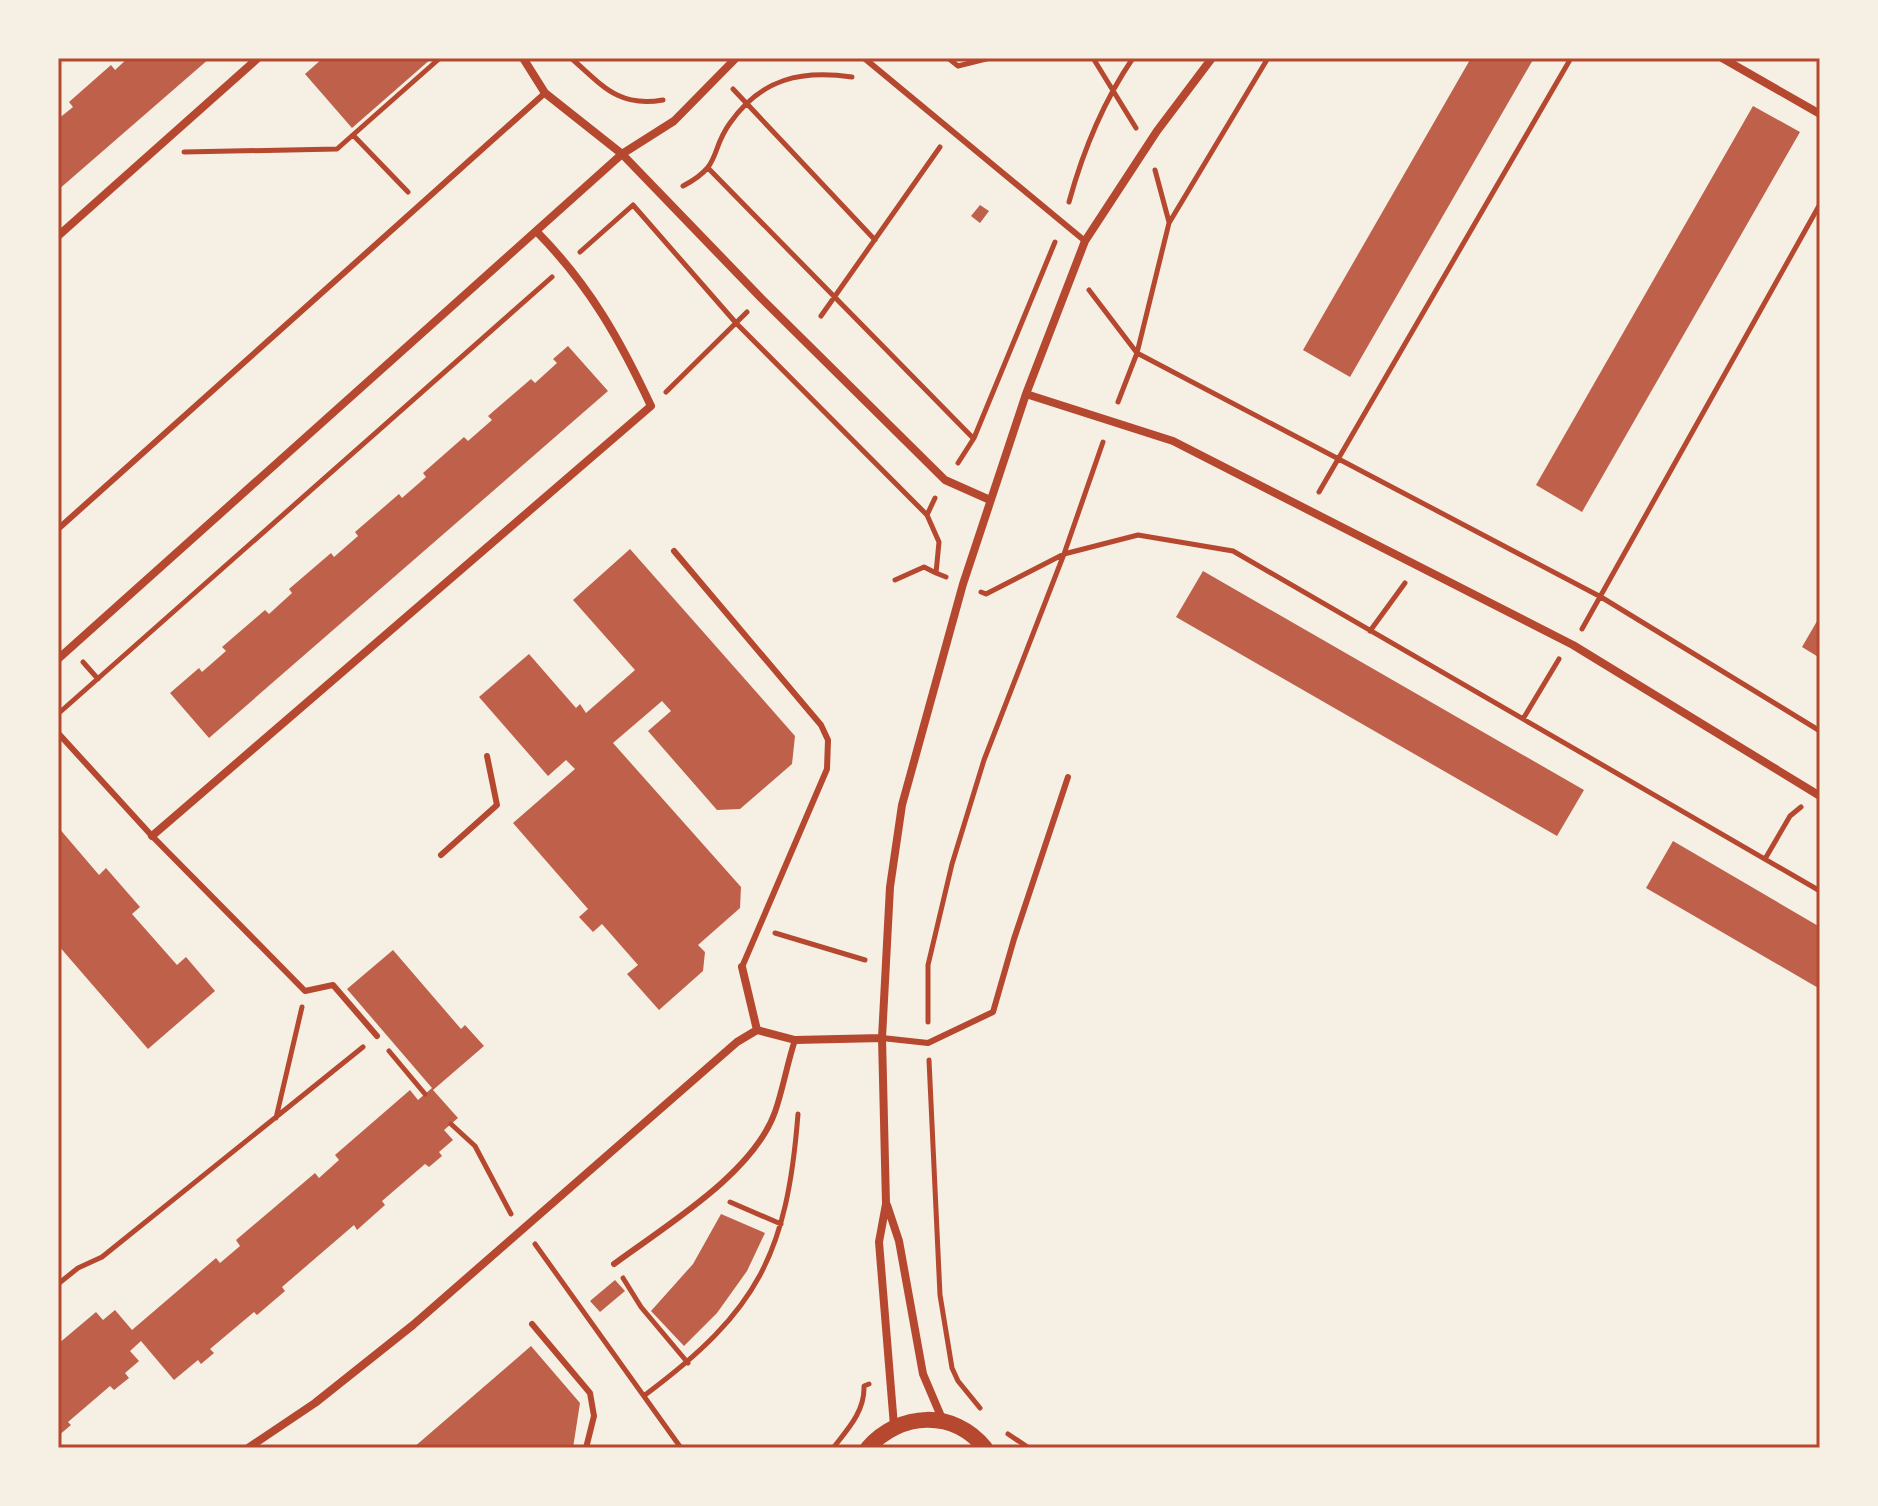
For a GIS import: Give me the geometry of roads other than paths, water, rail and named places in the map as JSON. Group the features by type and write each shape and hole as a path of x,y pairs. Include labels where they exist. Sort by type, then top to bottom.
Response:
{"main road":[{"path":"868,1448 894,1426 910,1420 943,1421 961,1427 985,1448"}],"street":[{"path":"58,236 258,58"},
{"path":"523,58 545,93 622,154 761,298 945,480 990,500"},
{"path":"58,659 538,233 622,154 674,121 736,58"},
{"path":"894,1426 879,1242 886,1204 882,1038 890,887 902,805 963,584 990,500 1026,394 1085,241 1157,131 1212,58"},
{"path":"1722,58 1820,114"},
{"path":"152,836 651,406 616,333 568,263 538,233"},
{"path":"1026,394 1173,441 1573,645 1820,796"},
{"path":"742,967 757,1030"},
{"path":"248,1448 315,1403 402,1334 737,1042 757,1030 795,1040 882,1038"},
{"path":"886,1204 899,1241 923,1374 943,1421"}],"lane":[{"path":"864,58 1085,241"},
{"path":"58,529 545,93"},
{"path":"674,551 821,725 828,740 827,769 742,967"},
{"path":"58,733 152,836 305,991 333,985 377,1036"},
{"path":"441,855 497,805 487,756"},
{"path":"882,1038 928,1043 993,1012 1068,777"},
{"path":"614,1264 709,1192 751,1152 774,1114 795,1040"},
{"path":"532,1324 590,1393 594,1416 586,1448"}]}
